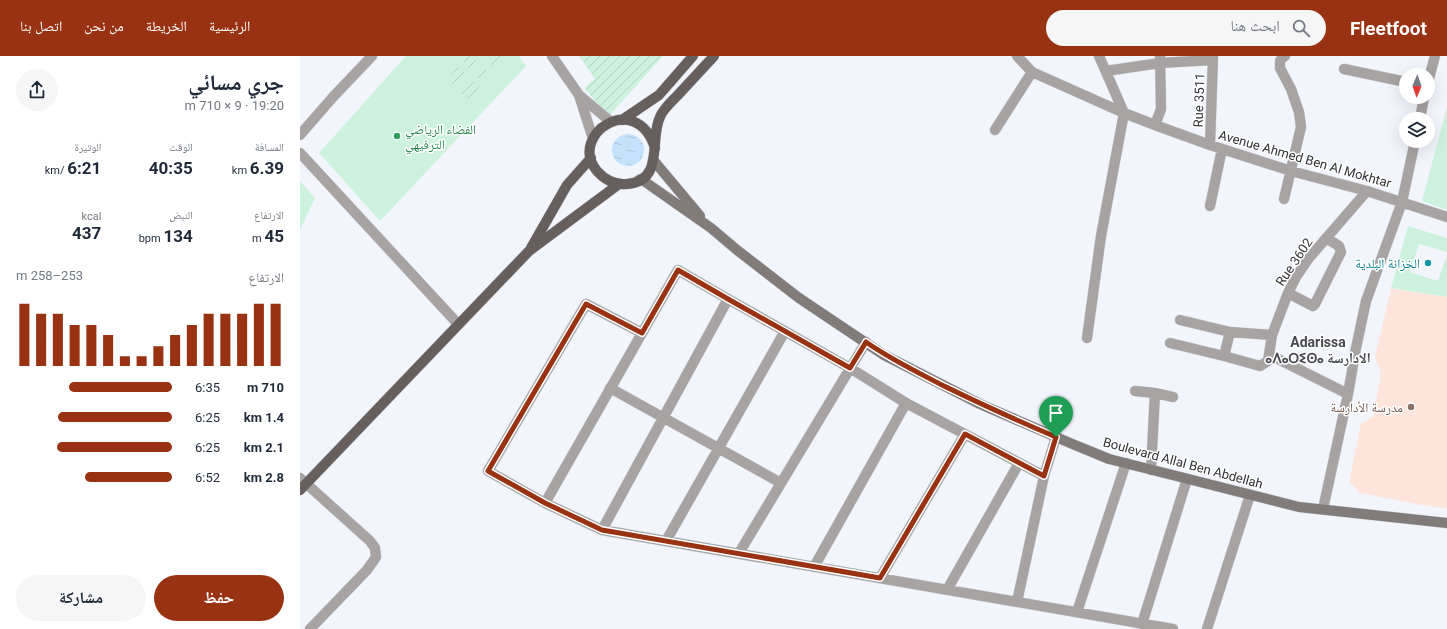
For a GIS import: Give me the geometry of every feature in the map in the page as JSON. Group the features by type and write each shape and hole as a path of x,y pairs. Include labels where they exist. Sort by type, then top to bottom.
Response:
{"main road":[{"path":"622,120 659,95 693,56"},
{"path":"655,148 651,137 644,128 634,122 622,120 611,122 602,127 593,140 590,149 594,168 601,176 619,184 629,184 638,180 648,172 654,161 660,117 669,105 714,56"},
{"path":"529,251 567,186 591,158"},
{"path":"302,484 529,251 619,184"}],"street":[{"path":"300,135 333,97 372,56"},
{"path":"552,56 579,95 611,122"},
{"path":"995,130 1032,72 1017,56"},
{"path":"1087,338 1101,236 1124,114 1099,56"},
{"path":"1284,199 1301,127 1299,112 1280,68 1280,61 1285,56"},
{"path":"1432,68 1435,56"},
{"path":"1106,71 1160,60 1213,58"},
{"name":"Rue 3511","path":"1210,145 1213,58"},
{"path":"1155,125 1160,109 1160,60"},
{"path":"1344,69 1399,81"},
{"name":"Avenue Ahmed Ben Al Mokhtar","path":"1032,72 1124,114 1210,145 1291,171 1367,190 1447,217"},
{"path":"579,95 593,140"},
{"path":"1322,510 1348,394 1366,301 1402,202 1414,148"},
{"path":"1210,206 1222,149"},
{"path":"300,153 458,324"},
{"name":"Boulevard Allal Ben Abdellah","path":"654,161 711,228"},
{"name":"Boulevard Allal Ben Abdellah","path":"638,180 641,179 711,228 799,298 884,355 980,404 1056,437 1110,459 1299,507 1447,523"},
{"name":"Rue 3602","path":"1269,358 1272,335 1288,293 1296,277 1309,258 1367,190"},
{"path":"1288,293 1313,306 1315,304 1341,252 1339,246 1326,238"},
{"path":"545,503 678,270 850,368 906,403 1044,476"},
{"path":"602,530 728,299"},
{"path":"642,333 586,304 488,471 545,503 602,530 1173,629"},
{"path":"1180,320 1230,332 1272,335"},
{"path":"666,541 785,331"},
{"path":"1224,356 1230,332"},
{"path":"739,554 866,342"},
{"path":"1170,343 1260,366 1269,358 1348,394"},
{"path":"610,388 781,483"},
{"path":"1135,391 1173,397"},
{"path":"1151,470 1155,393"},
{"path":"814,566 906,403"},
{"path":"880,578 965,434"},
{"path":"1017,602 1044,476 1056,437"},
{"path":"947,590 1019,463"},
{"path":"1077,612 1126,463"},
{"path":"1142,624 1187,479"},
{"path":"302,484 370,541 375,548 376,557 367,570 310,629"},
{"path":"1207,629 1250,495"}],"shaded area":[{"name":"مدرسة الأدارسة","path":"1391,288 1447,297 1447,509 1360,493 1349,482 1361,423 1373,417 1381,373 1375,357"}],"green space":[{"name":"الفضاء الرياضي الترفيهي","path":"406,56 519,56 526,66 380,221 319,153"},
{"path":"468,56 471,56 478,62 471,70 463,63"},
{"path":"492,56 502,56 505,59 496,69 487,62"},
{"path":"579,56 663,56 609,116 584,88 595,79"},
{"path":"458,67 467,74 457,88 447,80"},
{"path":"483,67 491,74 484,82 476,76"},
{"path":"471,79 480,86 469,100 460,92"},
{"path":"1447,107 1447,210 1422,201"},
{"path":"300,181 315,198 300,230"},
{"path":"1408,226 1447,238 1447,252 1419,244 1410,272 1438,281 1447,254 1447,297 1391,288"}],"water":[{"path":"628,134 639,139 644,150 639,161 628,166 617,161 612,150 617,139"}],"place":[{"name":"الفضاء الرياضي الترفيهي","path":"397,136"},
{"name":"الخزانة البلدية","path":"1428,263"},
{"name":"مدرسة الأدارسة","path":"1411,407"}],"district":[{"name":"Adarissa ⴰⴷⴰⵔⵉⵙⴰ الادارسة","path":"1318,350"}],"route":[{"path":"678,270 850,368 866,342 884,355 980,404 1056,437 1044,476 965,434 880,578 602,530 545,503 488,471 586,304 642,333 678,270"}]}
